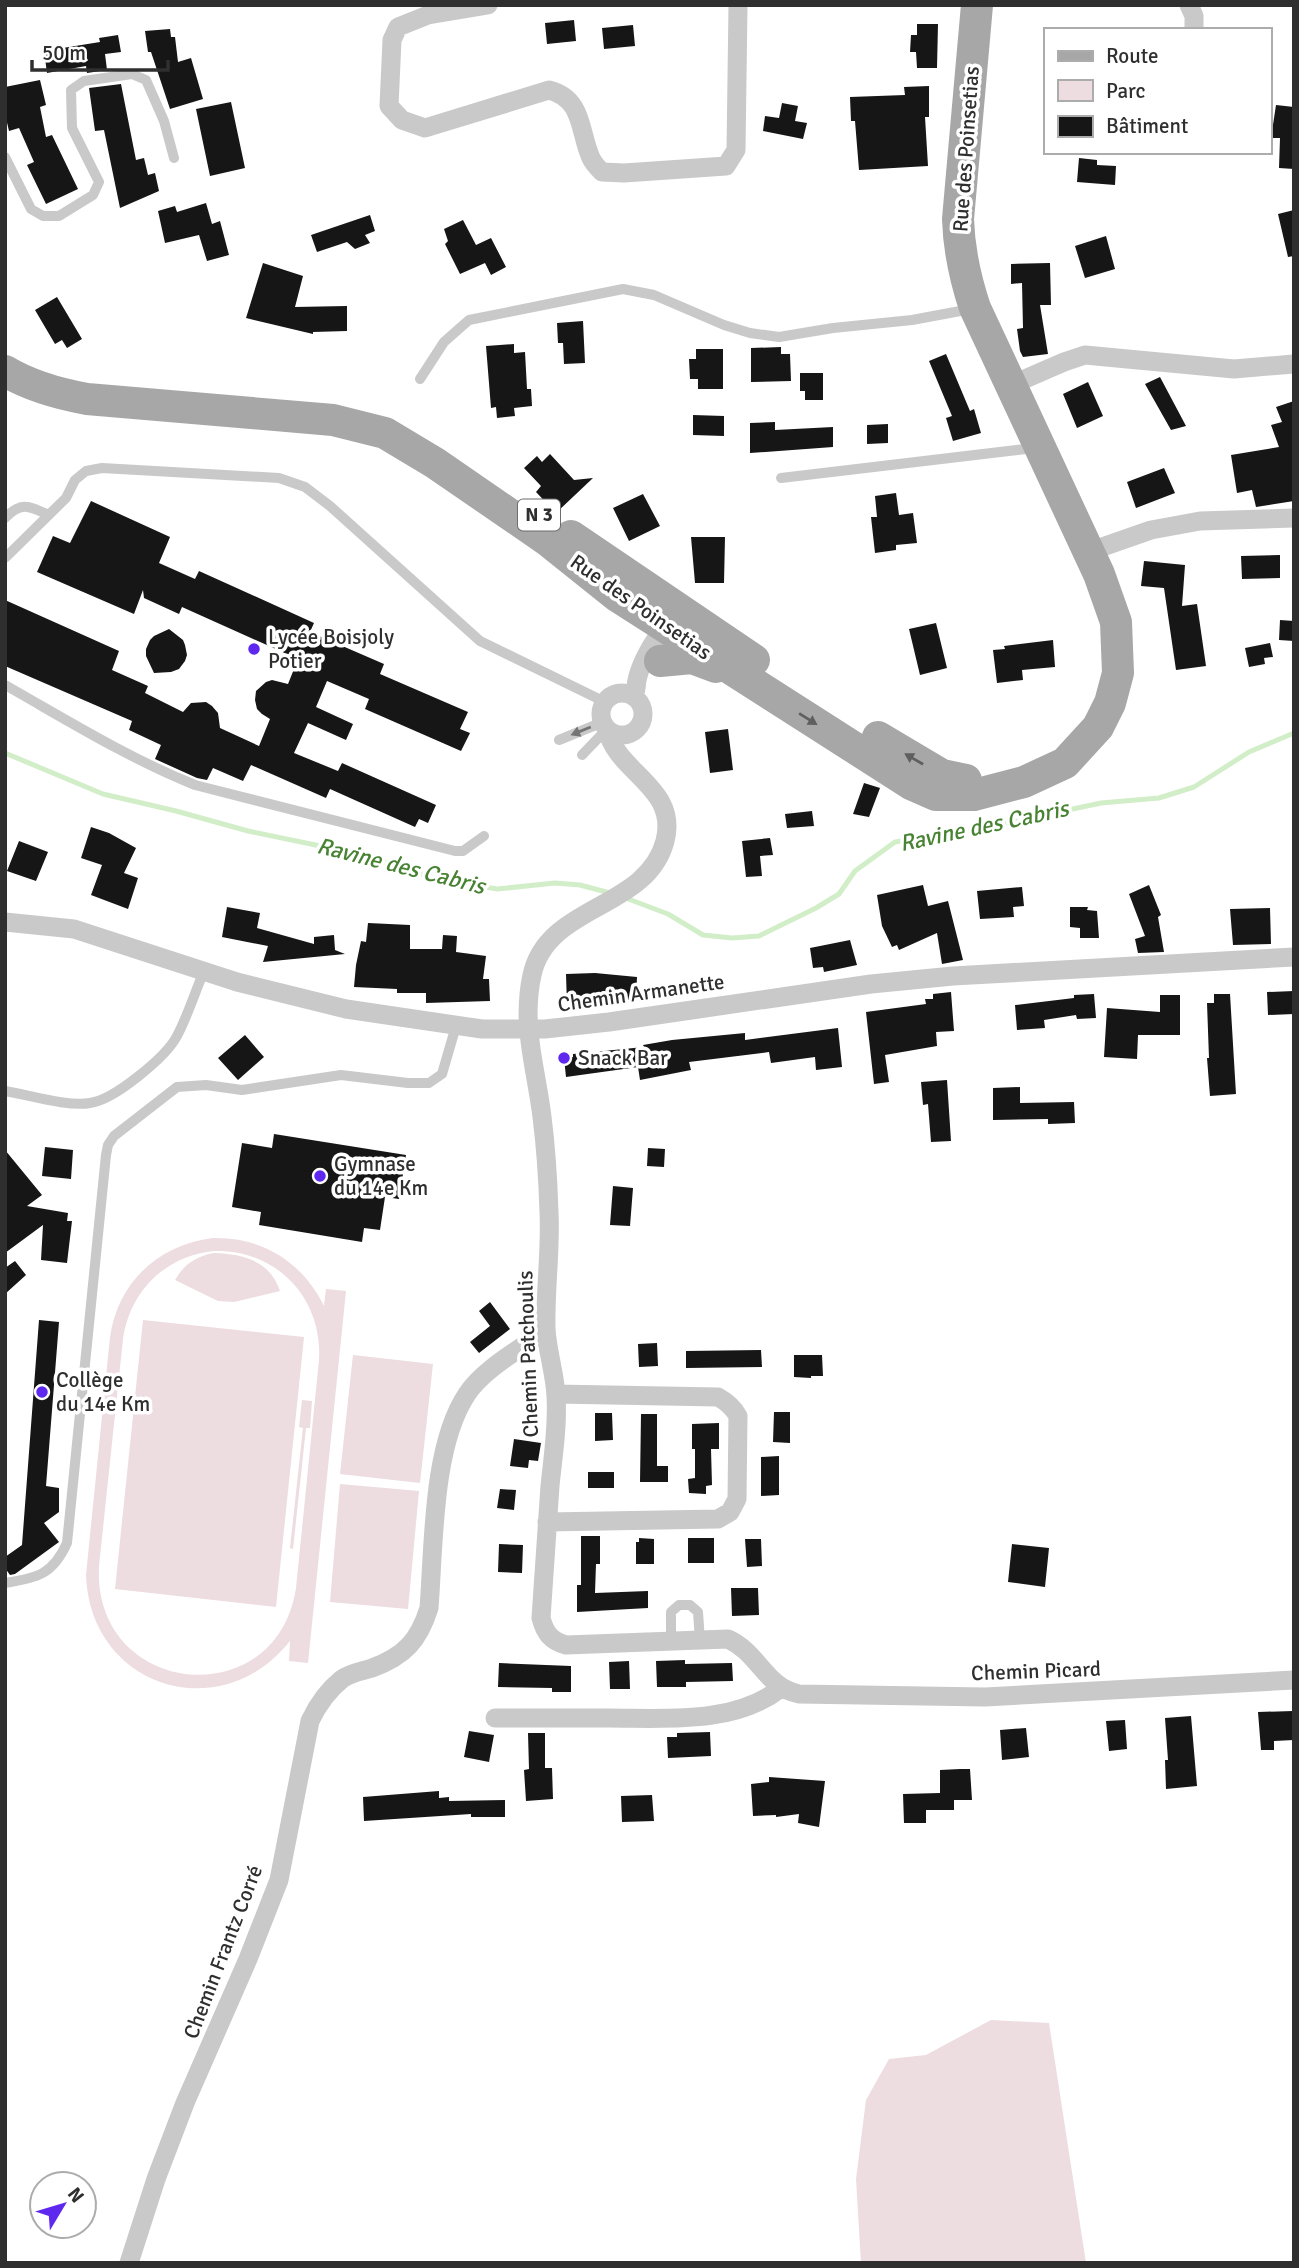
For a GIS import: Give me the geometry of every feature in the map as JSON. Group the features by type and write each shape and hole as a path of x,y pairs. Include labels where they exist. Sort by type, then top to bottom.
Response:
{"main road":[{"name":"Rue des Poinsetias","path":"17,377 331,403 403,425 672,621 749,669 902,778 936,795 974,796 1024,782 1065,763 1098,727 1110,703 1118,673 1116,622 1088,552 975,309 966,284 960,253 958,219 977,5"},
{"name":"Rue des Poinsetias","path":"17,377 65,395 87,399 333,420 385,433 435,463 547,540 617,596 672,621"},
{"path":"617,596 654,657 692,659 749,669"}],"street":[{"path":"488,5 428,15 398,27 392,40 389,106 402,120 425,128 550,90 563,93 579,117 592,161 602,172 624,173 726,166 736,150 738,5"},
{"path":"1189,5 1194,16 1194,28"},
{"path":"1011,385 1084,355 1234,369 1294,364"},
{"path":"1088,552 1151,530 1200,521 1294,518"},
{"path":"605,718 616,735 624,736 634,732 641,725 643,712 633,692 636,678 654,657 672,621"},
{"path":"633,692 613,695 605,718 610,741 627,764 640,775"},
{"path":"634,732 634,755 640,775"},
{"name":"Chemin Patchoulis","path":"640,775 655,792 667,819 665,841 659,855 642,881 568,924 549,939 533,970 529,990 527,1029 542,1115 549,1216 546,1330 556,1394 541,1618 549,1637 556,1643 566,1645 671,1643"},
{"name":"Chemin Armanette","path":"5,922 74,929 237,982 346,1009 482,1029 527,1029 609,1022 871,984 953,976 1294,957"},
{"name":"Chemin Frantz Corré","path":"129,2263 180,2116 279,1880 310,1721 321,1699 344,1677 387,1662 410,1646 422,1630 429,1608 440,1465 452,1423 467,1392 546,1330"},
{"path":"547,1522 718,1519 730,1512 737,1499 738,1416 730,1405 718,1397 556,1394"},
{"path":"495,1718 684,1718 717,1714 761,1702 781,1688 749,1652 728,1639 671,1643"},
{"name":"Chemin Picard","path":"781,1688 799,1694 985,1697 1294,1680"}],"lane":[{"path":"5,157 31,209 43,216 60,216 93,195 99,182 72,128 71,90 84,81 132,74 146,80 164,121 174,158"},
{"path":"420,379 444,342 469,320 623,289 654,295 724,325 750,333 779,337 975,309"},
{"path":"781,478 1040,448"},
{"path":"5,558 66,498 75,480 86,471 102,468 279,478 305,487 330,506 480,641 605,718"},
{"path":"5,518 15,508 29,506 49,515"},
{"path":"5,685 116,748 195,785 455,851 464,851 484,836"},
{"path":"559,740 605,718"},
{"path":"582,755 605,718"},
{"path":"5,1091 66,1103 88,1104 104,1100 118,1092 166,1052 177,1037 204,971"},
{"path":"5,1583 27,1580 43,1574 60,1559 67,1543 106,1154 114,1136 177,1087 206,1085 242,1090 341,1075 429,1083 442,1074 456,1026"},
{"path":"671,1643 671,1612 679,1605 690,1605 698,1612 701,1641"}],"green space":[{"path":"213,1238 231,1239 264,1247 292,1265 315,1290 324,1306 326,1289 346,1291 308,1663 289,1661 290,1641 261,1668 229,1684 196,1688 163,1683 134,1668 110,1645 93,1614 86,1575 114,1317 132,1283 144,1270 158,1258 193,1242","holes":["214,1251 257,1258 276,1268 291,1282 304,1298 318,1337 319,1360 296,1588 282,1629 256,1657 223,1672 187,1674 153,1664 124,1642 105,1610 99,1566 123,1339 133,1306 142,1291 166,1268 196,1254"]},
{"path":"214,1253 236,1255 263,1266 276,1281 280,1291 234,1302 218,1301 175,1280 182,1269 192,1262"},
{"path":"143,1320 304,1337 276,1607 115,1589"},
{"path":"353,1355 433,1364 420,1483 340,1474"},
{"path":"302,1400 312,1401 310,1428 306,1428 293,1549 290,1548 303,1428 299,1427"},
{"path":"340,1484 419,1491 408,1609 330,1602"},
{"path":"991,2020 1049,2023 1086,2263 861,2263 856,2179 866,2100 889,2059 926,2055"}],"building":[{"path":"574,20 576,41 547,44 545,23"},
{"path":"917,24 938,24 937,68 917,68 916,52 910,52 911,35 917,35"},
{"path":"633,25 635,46 604,49 602,28"},
{"path":"170,29 171,37 175,37 178,62 191,58 203,99 170,109 151,52 148,52 145,31"},
{"path":"118,35 121,52 105,54 107,70 87,73 86,66 47,73 44,51 100,42 99,38"},
{"path":"40,80 46,105 40,107 46,137 52,135 78,189 46,204 27,165 34,162 19,128 9,131 5,114 5,87"},
{"path":"121,84 136,160 144,158 148,175 155,173 159,191 120,208 104,130 95,131 89,88"},
{"path":"929,86 929,117 925,117 928,166 859,170 850,97 905,95 904,87"},
{"path":"231,102 245,168 210,176 196,109"},
{"path":"782,103 798,106 795,121 807,123 803,139 763,131 765,116 779,118"},
{"path":"1276,105 1294,107 1294,169 1279,168 1280,138 1271,138"},
{"path":"1079,158 1097,160 1097,165 1116,166 1115,185 1077,182"},
{"path":"206,203 212,224 220,221 229,255 207,261 199,235 165,243 158,211 175,206 177,212"},
{"path":"1294,210 1294,256 1288,257 1278,214"},
{"path":"370,215 375,231 365,235 370,243 355,249 347,242 317,252 311,235"},
{"path":"463,220 476,245 491,238 506,267 491,275 485,263 460,274 445,244 448,241 444,229"},
{"path":"1106,236 1115,269 1085,278 1075,246"},
{"path":"263,263 303,276 295,307 347,306 347,331 313,334 246,318"},
{"path":"1050,263 1051,305 1040,305 1048,354 1023,357 1017,329 1023,328 1022,283 1011,284 1011,264"},
{"path":"57,297 82,339 67,348 62,340 55,344 35,310"},
{"path":"583,321 585,363 564,364 563,343 558,343 557,323"},
{"path":"514,344 514,353 525,352 527,389 531,389 532,406 514,408 515,416 497,418 496,407 491,408 486,346"},
{"path":"781,347 781,354 790,354 791,381 751,382 751,348"},
{"path":"696,349 723,349 723,389 698,389 698,379 690,379 689,359 696,359"},
{"path":"946,354 970,411 974,409 981,433 953,441 946,418 952,416 929,361"},
{"path":"800,373 823,373 823,400 805,400 805,391 800,391"},
{"path":"1160,377 1186,426 1171,430 1145,384"},
{"path":"1088,382 1103,416 1077,428 1063,394"},
{"path":"1294,401 1294,501 1256,507 1252,490 1237,493 1231,455 1279,447 1271,425 1282,422 1276,407"},
{"path":"693,415 724,416 724,436 693,435"},
{"path":"775,422 775,430 833,427 833,447 750,453 750,423"},
{"path":"888,424 888,443 867,444 867,425"},
{"path":"550,454 574,480 593,478 556,513 536,492 541,486 524,468 537,456 542,462"},
{"path":"1164,468 1175,493 1136,508 1127,482"},
{"path":"896,493 899,515 913,513 917,543 896,545 896,550 875,553 871,517 877,517 875,496"},
{"path":"643,494 660,526 629,541 613,508"},
{"path":"91,501 170,537 159,563 195,579 199,571 314,623 310,632 384,664 380,674 468,712 460,729 470,733 461,751 365,709 369,699 327,681 316,707 353,724 346,740 308,723 294,753 338,771 342,763 436,805 428,823 419,819 415,827 330,789 326,798 251,765 243,781 213,768 207,780 197,778 155,759 161,745 129,730 132,721 5,666 5,600 119,651 112,670 148,686 145,693 183,712 191,703 206,702 218,713 220,728 259,746 270,719 257,709 256,691 272,680 288,684 298,659 182,607 179,614 144,598 143,590 134,614 37,572 53,536 70,543"},
{"path":"691,537 725,537 724,583 695,583"},
{"path":"1280,555 1280,578 1242,579 1241,556"},
{"path":"1144,561 1185,565 1182,606 1197,604 1206,666 1176,670 1164,588 1141,586"},
{"path":"1280,620 1294,621 1294,641 1279,640"},
{"path":"936,623 947,668 920,675 909,629"},
{"path":"169,629 183,640 187,655 185,661 179,669 154,673 146,656 146,649 154,636"},
{"path":"1053,640 1055,667 1022,670 1023,680 997,683 993,650 1005,649 1004,646"},
{"path":"1270,643 1273,657 1264,658 1265,664 1249,667 1245,648"},
{"path":"728,729 733,770 710,773 705,732"},
{"path":"864,783 880,788 869,817 853,814"},
{"path":"812,811 814,826 787,828 785,814"},
{"path":"91,827 109,833 136,848 124,873 138,878 128,909 91,895 102,865 81,858"},
{"path":"770,838 773,855 760,856 762,876 746,877 742,841"},
{"path":"19,841 48,852 36,881 7,871"},
{"path":"923,885 928,906 948,901 963,960 942,964 937,933 899,950 897,945 892,947 882,926 877,895"},
{"path":"1149,885 1161,915 1158,917 1164,952 1138,953 1135,939 1145,936 1129,894"},
{"path":"1022,887 1024,906 1013,907 1014,917 980,919 977,891"},
{"path":"227,907 260,913 257,928 314,944 314,937 334,935 335,950 345,954 263,962 268,946 222,937"},
{"path":"1070,907 1088,907 1087,910 1097,911 1099,938 1080,938 1080,928 1070,927"},
{"path":"1270,908 1271,944 1233,945 1230,909"},
{"path":"368,923 410,925 410,949 442,949 443,935 457,936 456,952 486,956 483,979 489,979 490,1001 426,1003 426,993 397,993 397,989 354,987 361,941 366,942"},
{"path":"850,940 857,965 824,972 823,967 813,968 810,948"},
{"path":"595,973 637,977 636,1001 593,996 593,1005 567,1006 566,974"},
{"path":"1294,991 1294,1014 1268,1015 1267,992"},
{"path":"951,992 954,1031 936,1032 937,1046 885,1055 889,1082 874,1084 866,1012 926,1004 925,999 933,999 933,994"},
{"path":"1094,994 1096,1018 1077,1019 1076,1015 1044,1020 1045,1028 1017,1030 1015,1005"},
{"path":"1214,994 1230,994 1236,1094 1210,1096 1207,1003 1214,1003"},
{"path":"1160,995 1180,995 1180,1035 1138,1035 1137,1059 1104,1057 1107,1008 1160,1012"},
{"path":"838,1028 842,1067 816,1070 815,1057 771,1063 769,1052 689,1062 691,1070 640,1080 638,1067 566,1077 564,1058 573,1057 573,1054 644,1047 643,1045 672,1040 745,1033 745,1040"},
{"path":"245,1035 264,1057 238,1080 218,1058"},
{"path":"947,1080 951,1141 931,1142 928,1104 923,1105 921,1082"},
{"path":"1020,1087 1020,1103 1074,1102 1075,1123 1048,1124 1048,1119 993,1120 993,1088"},
{"name":"Gymnase du 14e Km","path":"274,1134 406,1155 399,1199 385,1197 380,1230 364,1228 362,1242 259,1225 261,1212 232,1207 242,1143 272,1148"},
{"path":"45,1147 73,1150 71,1179 42,1176"},
{"path":"648,1148 665,1149 664,1167 647,1166"},
{"path":"5,1150 42,1195 27,1206 68,1213 67,1221 72,1221 67,1263 41,1260 43,1225 5,1253"},
{"path":"613,1186 633,1188 630,1226 610,1225"},
{"path":"15,1261 26,1275 5,1294 5,1268"},
{"path":"490,1302 510,1329 479,1353 470,1342 490,1326 479,1311"},
{"path":"39,1320 59,1322 46,1486 59,1488 59,1512 44,1523 59,1542 10,1575 5,1568 5,1557 22,1545"},
{"path":"657,1343 658,1366 639,1367 638,1344"},
{"path":"761,1350 762,1367 686,1368 686,1351"},
{"path":"794,1355 822,1355 823,1376 794,1377"},
{"path":"774,1412 790,1412 790,1443 773,1442"},
{"path":"595,1413 612,1413 613,1440 595,1441"},
{"path":"641,1414 657,1414 657,1466 668,1466 668,1482 640,1482"},
{"path":"719,1423 719,1449 711,1449 712,1485 706,1486 706,1494 689,1493 688,1479 695,1478 692,1424"},
{"path":"514,1439 541,1443 538,1461 529,1460 528,1468 510,1466"},
{"path":"779,1456 779,1495 761,1496 761,1457"},
{"path":"588,1472 614,1472 614,1488 588,1488"},
{"path":"500,1489 516,1490 514,1510 497,1508"},
{"path":"581,1536 600,1536 600,1564 596,1564 595,1593 648,1591 648,1608 577,1612 577,1585 581,1585"},
{"path":"639,1538 654,1539 654,1564 636,1564 636,1542 639,1542"},
{"path":"688,1538 714,1538 714,1563 688,1563"},
{"path":"745,1539 761,1539 762,1566 747,1567"},
{"path":"499,1544 523,1545 522,1573 498,1572"},
{"path":"1012,1544 1049,1548 1045,1587 1008,1582"},
{"path":"731,1588 758,1588 759,1615 732,1616"},
{"path":"685,1660 685,1664 732,1663 733,1681 686,1682 686,1687 657,1687 656,1661"},
{"path":"629,1661 630,1689 610,1689 609,1662"},
{"path":"499,1663 571,1666 571,1692 552,1692 552,1688 498,1687"},
{"path":"1293,1711 1294,1740 1274,1741 1274,1750 1261,1750 1258,1712"},
{"path":"1191,1716 1197,1786 1166,1789 1165,1760 1168,1760 1165,1718"},
{"path":"1125,1720 1127,1749 1109,1751 1106,1721"},
{"path":"1026,1728 1029,1757 1002,1760 1000,1730"},
{"path":"469,1731 494,1735 489,1762 464,1757"},
{"path":"710,1732 711,1756 668,1758 667,1737 677,1737 677,1733"},
{"path":"528,1733 545,1733 545,1768 552,1768 553,1799 526,1801 524,1770 529,1769"},
{"path":"970,1769 972,1800 954,1800 954,1810 926,1810 926,1823 904,1823 903,1794 940,1793 940,1770"},
{"path":"769,1777 825,1781 819,1827 798,1823 799,1814 753,1816 751,1784 769,1782"},
{"path":"439,1791 439,1798 449,1797 449,1801 505,1800 505,1817 471,1817 471,1814 364,1821 363,1797"},
{"path":"652,1795 654,1821 622,1822 621,1796"}],"waterway":[{"name":"Ravine des Cabris","path":"623,897 668,914 703,935 732,938 759,936 839,894 855,871 895,842 978,829 1101,803 1159,798 1194,787 1249,752 1294,733"},
{"name":"Ravine des Cabris","path":"5,753 103,794 248,831 335,849 433,878 497,889 555,883 580,885 610,893"}],"place":[{"name":"Lycée Boisjoly Potier","path":"254,649"},
{"name":"Snack Bar","path":"564,1058"},
{"name":"Gymnase du 14e Km","path":"320,1176"},
{"name":"Collège du 14e Km","path":"42,1392"}]}
